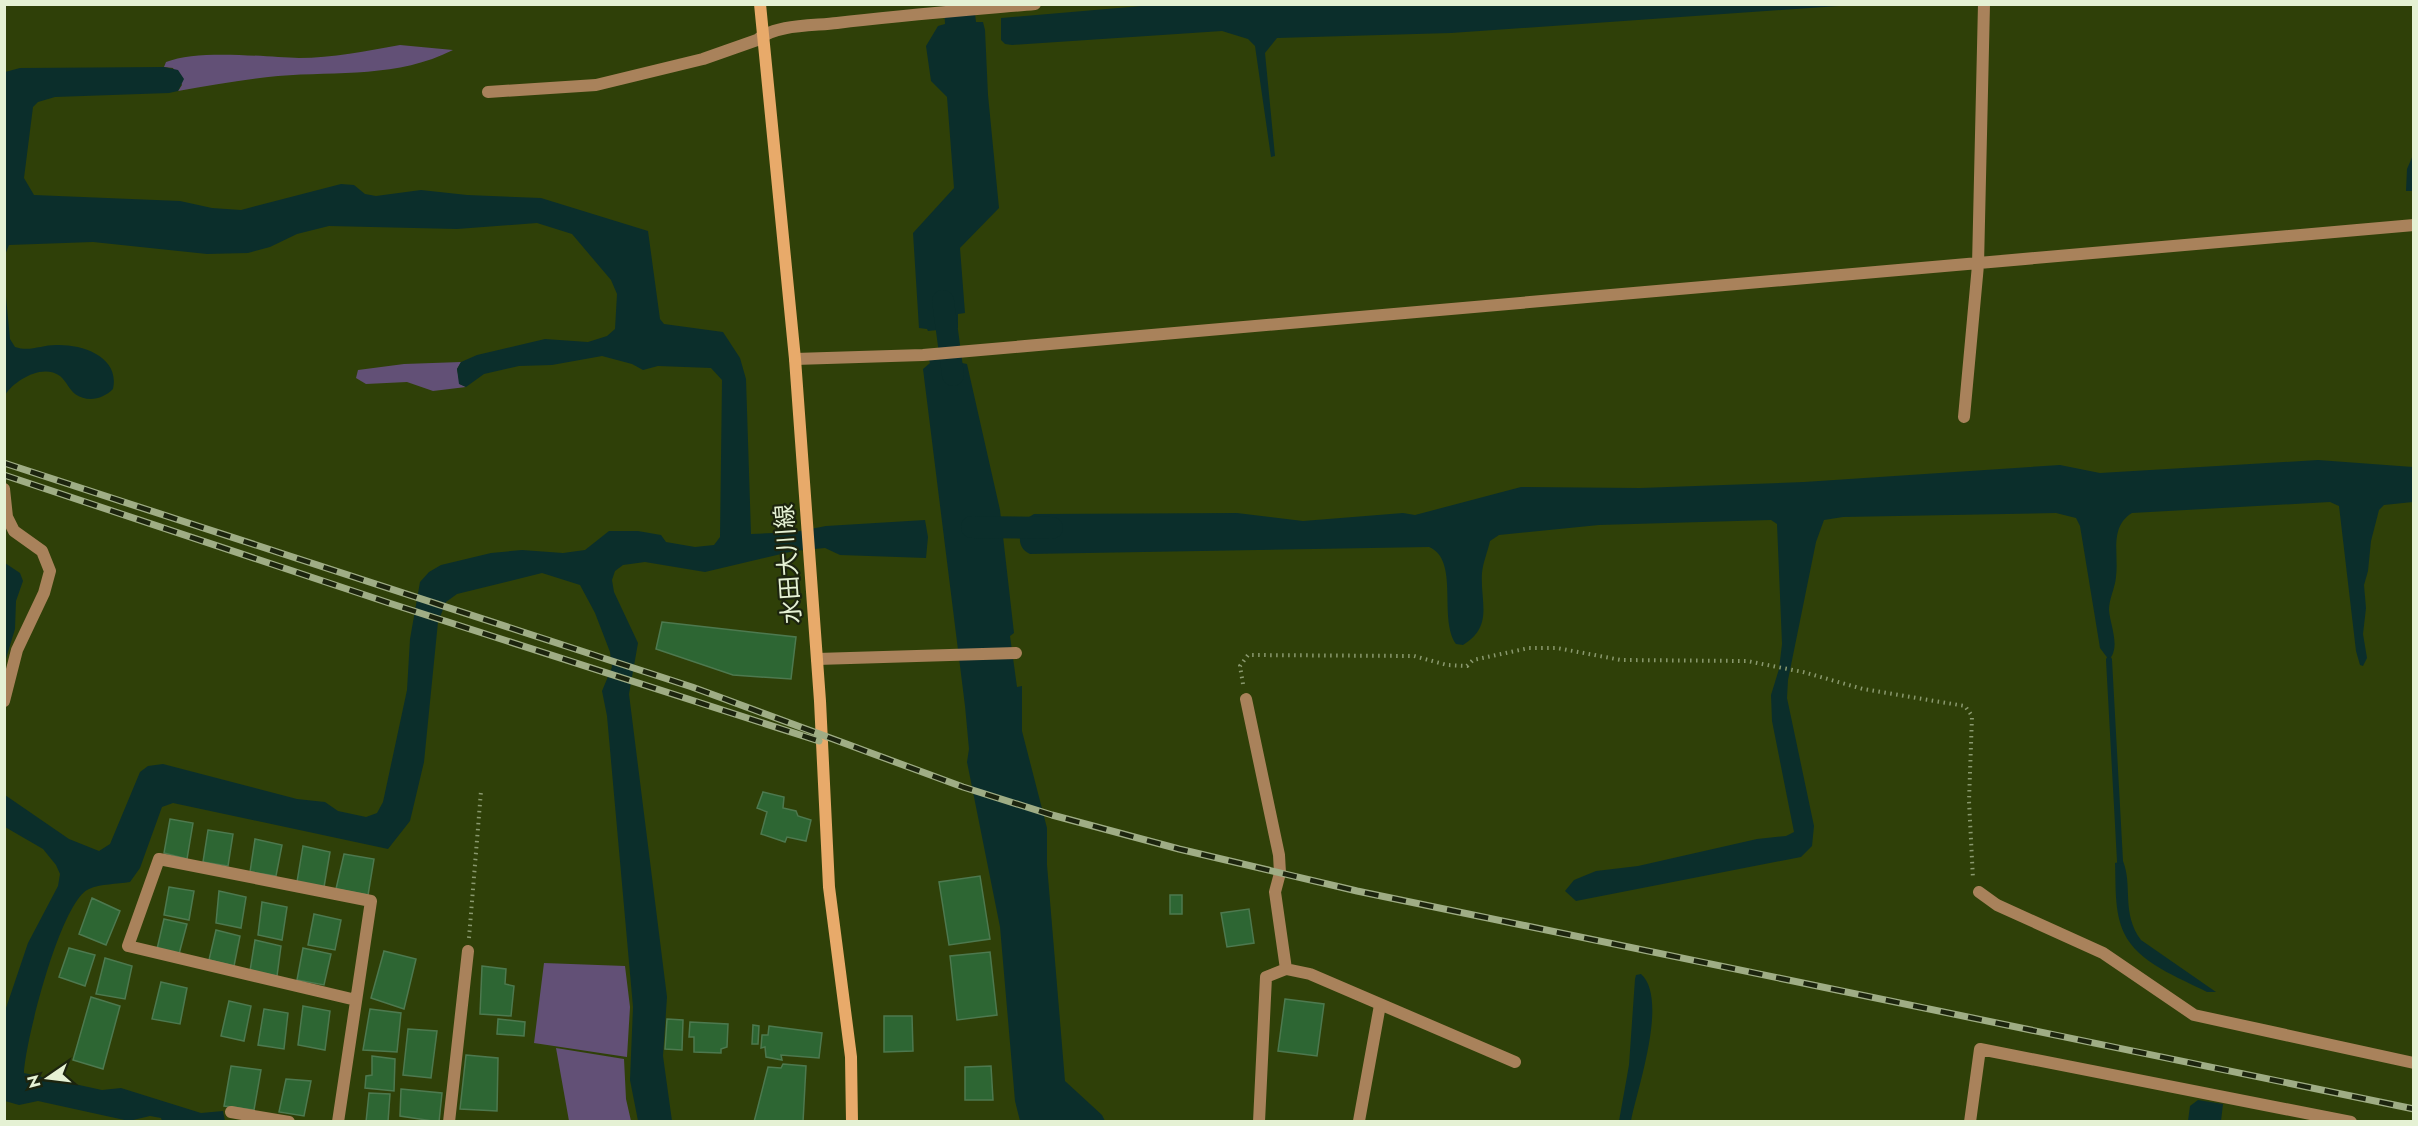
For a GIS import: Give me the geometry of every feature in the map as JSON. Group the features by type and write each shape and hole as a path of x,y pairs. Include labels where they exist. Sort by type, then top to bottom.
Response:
{"main road":[{"name":"水田大川線","path":"760,4 795,359 829,887 851,1057 852,1122"}],"street":[{"path":"488,92 597,85 703,59 757,40 764,34 939,11 1035,4"},
{"path":"1964,417 1978,265 1984,4"},
{"path":"795,359 923,355 987,350 1978,265 2414,225"},
{"path":"4,489 7,517 14,531 42,551 51,571 44,593 17,650 4,701"},
{"path":"816,659 1016,653"},
{"path":"1246,699 1279,855 1280,873 1275,892 1287,969"},
{"path":"338,1122 371,901 159,858 128,946 356,1000"},
{"path":"1979,892 1997,905 2103,953 2194,1015 2414,1063"},
{"path":"449,1122 468,951"},
{"path":"1259,1122 1266,977 1287,969 1310,974 1515,1062"},
{"path":"1359,1121 1380,1005"},
{"path":"1970,1122 1980,1049 2351,1122"},
{"path":"231,1112 289,1122"}],"path":[{"path":"1246,699 1240,666 1248,655 1414,656 1447,665 1467,666 1473,660 1528,648 1557,648 1621,660 1747,661 1863,688 1965,706 1972,716 1969,801 1972,874 1979,892"},
{"path":"468,951 481,791"}],"shaded area":[{"path":"400,45 453,50 432,59 390,69 266,77 178,91 182,85 173,68 164,67 166,62 195,56 311,58"},
{"path":"461,362 457,369 460,384 466,387 433,391 407,382 366,384 356,378 358,370 404,364"},
{"path":"544,963 625,966 630,1007 627,1057 534,1043"},
{"path":"556,1048 624,1059 626,1099 631,1121 569,1121"}],"water":[{"path":"1165,4 1853,5 1451,33 1277,38 1265,53 1275,156 1271,157 1255,46 1248,39 1222,31 1012,45 1005,44 1001,40 1001,18"},
{"path":"944,5 974,5 976,22 983,22 999,208 960,248 965,313 958,314 958,328 928,331 919,328 913,233 954,188 947,97 931,81 926,46 938,26 945,24"},
{"path":"164,67 178,70 184,79 178,91 169,93 55,97 38,102 33,107 24,178 34,195 180,201 212,208 241,210 341,184 354,185 365,194 376,196 421,190 467,195 541,198 648,231 660,319 664,324 723,332 740,358 746,379 751,534 795,532 826,526 925,520 928,537 926,558 840,555 825,548 794,551 705,572 645,562 623,565 615,571 612,580 614,592 638,643 629,694 667,997 663,1056 672,1121 638,1121 630,1080 633,1007 607,716 602,691 612,667 610,652 595,613 580,585 542,573 457,594 446,602 438,622 424,762 410,821 388,849 173,803 162,807 140,868 130,882 89,889 78,899 67,918 46,973 24,1073 102,1090 121,1088 201,1113 223,1111 225,1121 162,1121 161,1118 150,1116 129,1121 38,1101 19,1105 5,1101 5,1011 28,943 58,886 60,874 43,849 5,827 5,795 69,839 99,851 110,844 140,772 148,766 163,764 297,799 325,802 338,811 366,817 377,813 383,802 407,690 410,639 420,582 429,572 441,565 491,553 522,550 563,553 585,550 609,531 638,531 661,535 666,542 695,547 714,545 720,537 722,380 711,368 658,366 643,370 632,364 602,356 552,365 519,366 484,374 466,387 459,384 457,369 461,362 477,355 545,339 588,342 607,336 615,329 617,294 611,280 572,234 537,223 457,229 329,226 297,234 270,247 248,253 207,254 93,242 9,245 5,255 5,72 20,68"},
{"path":"2413,155 2413,191 2406,191 2407,169"},
{"path":"4,276 10,339 15,347 31,349 66,345 88,350 105,361 111,368 114,378 113,389 95,399 80,397 60,376 45,372 22,379 5,395"},
{"path":"959,356 962,363 967,364 1000,510 1014,633 1010,636 1017,687 1022,686 1022,731 1047,828 1047,865 1065,1081 1102,1115 1105,1121 1020,1121 1015,1101 1000,927 967,762 969,749 965,706 923,369 930,363 929,360"},
{"path":"2318,460 2413,467 2413,502 2384,505 2379,510 2371,541 2364,585 2366,608 2363,634 2367,658 2363,666 2360,665 2356,651 2339,506 2330,502 2132,513 2120,526 2116,542 2117,568 2109,610 2115,642 2109,660 2100,648 2080,526 2076,518 2056,513 1843,517 1824,520 1816,542 1788,680 1787,698 1814,826 1812,846 1801,857 1576,901 1565,891 1574,880 1596,871 1638,866 1757,839 1786,836 1794,832 1772,721 1771,695 1779,669 1782,644 1777,524 1771,520 1599,525 1499,535 1490,541 1483,569 1482,622 1473,638 1463,645 1456,644 1451,633 1444,564 1438,554 1429,547 1030,554 1020,544 1024,520 1034,514 1237,513 1303,521 1403,513 1415,515 1521,487 1640,488 1804,482 2060,465 2100,473"},
{"path":"5,563 20,573 23,581 16,601 15,629 5,662"},
{"path":"2123,861 2131,920 2141,940 2216,992 2207,992 2161,969 2130,944 2121,925 2116,898 2115,863"},
{"path":"1641,974 1649,986 1652,1003 1649,1045 1631,1121 1619,1121 1629,1065 1635,979 1636,975"},
{"path":"2198,1100 2223,1104 2221,1121 2188,1121 2190,1106"}],"building":[{"path":"662,622 796,637 791,679 733,675 656,649"},
{"path":"763,792 784,797 783,808 796,811 798,816 811,820 806,841 787,837 785,842 761,834 767,812 757,808"},
{"path":"170,819 193,823 187,859 164,853"},
{"path":"208,830 233,834 228,866 203,862"},
{"path":"255,839 282,845 276,876 250,872"},
{"path":"303,846 330,852 324,887 297,882"},
{"path":"344,854 374,859 368,895 336,889"},
{"path":"980,876 990,939 949,945 939,882"},
{"path":"169,887 194,891 189,920 164,915"},
{"path":"219,891 246,897 241,928 216,923"},
{"path":"1170,895 1182,895 1182,914 1170,914"},
{"path":"92,898 120,911 106,945 79,934"},
{"path":"262,902 287,907 282,940 258,935"},
{"path":"1249,909 1254,943 1227,947 1221,913"},
{"path":"314,914 341,920 335,950 308,945"},
{"path":"164,919 187,924 179,954 157,949"},
{"path":"216,930 240,936 234,966 209,960"},
{"path":"255,940 281,946 277,976 250,971"},
{"path":"69,948 95,955 85,986 59,977"},
{"path":"303,948 331,954 324,985 297,980"},
{"path":"384,951 416,959 404,1009 371,998"},
{"path":"990,952 997,1015 957,1020 950,956"},
{"path":"105,958 132,966 125,999 96,994"},
{"path":"482,966 506,969 505,984 514,986 511,1016 480,1014"},
{"path":"161,982 187,988 180,1024 152,1019"},
{"path":"91,997 120,1006 103,1069 73,1060"},
{"path":"1285,999 1324,1004 1317,1056 1278,1051"},
{"path":"229,1001 251,1006 244,1041 221,1036"},
{"path":"303,1006 330,1011 325,1050 298,1045"},
{"path":"264,1009 288,1013 284,1049 258,1045"},
{"path":"370,1009 401,1013 397,1052 363,1050"},
{"path":"884,1016 912,1016 913,1051 884,1052"},
{"path":"498,1019 525,1022 524,1036 497,1034"},
{"path":"667,1019 683,1020 682,1050 665,1049"},
{"path":"690,1022 728,1024 727,1047 721,1049 721,1053 694,1052 694,1037 689,1037"},
{"path":"753,1025 759,1026 758,1044 752,1044"},
{"path":"769,1026 822,1033 819,1058 781,1055 782,1060 766,1057 765,1047 761,1048 762,1035 768,1035"},
{"path":"408,1029 437,1031 431,1078 403,1075"},
{"path":"466,1055 498,1058 497,1111 460,1109"},
{"path":"372,1056 395,1059 394,1091 365,1088 366,1076 372,1075"},
{"path":"783,1064 806,1066 803,1122 754,1122 768,1067 781,1068"},
{"path":"231,1066 261,1070 254,1110 224,1106"},
{"path":"991,1066 993,1100 965,1100 965,1067"},
{"path":"286,1079 311,1081 304,1116 279,1112"},
{"path":"401,1089 442,1093 439,1122 400,1116"},
{"path":"369,1093 390,1094 388,1122 366,1122"}],"waterway":[{"path":"943,301 953,375"},
{"path":"972,527 1052,528"},
{"path":"2109,660 2120,861"}],"railway":[{"path":"4,463 692,687 963,787 1052,815 1179,849 1357,891 2414,1109"},
{"path":"4,475 392,604 819,741"}]}
